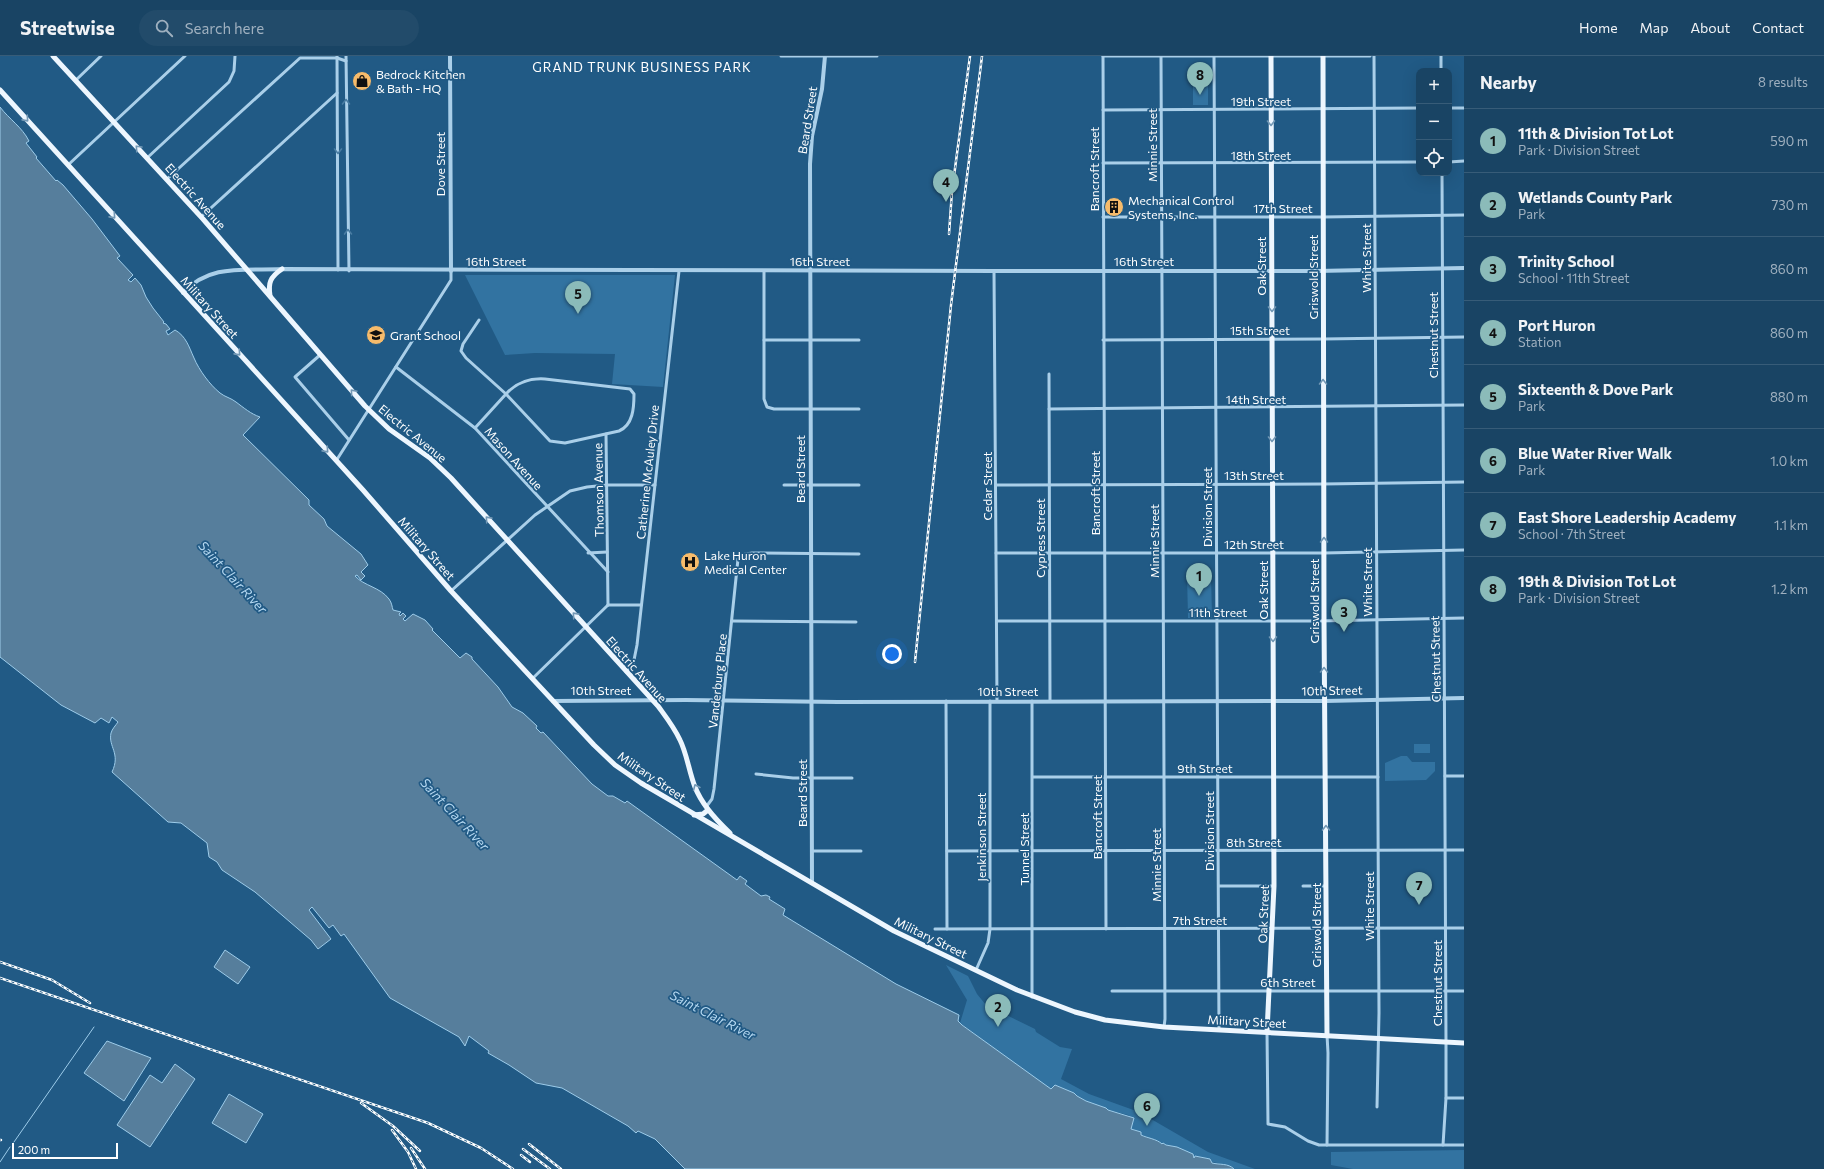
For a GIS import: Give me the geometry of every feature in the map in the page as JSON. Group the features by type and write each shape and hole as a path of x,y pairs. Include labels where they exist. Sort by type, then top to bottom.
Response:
{"main road":[{"name":"Electric Avenue","path":"54,56 201,216 369,410 389,429 438,465 653,700 676,732 681,742 695,787 707,808 718,822 737,839"},
{"name":"Oak Street","path":"1267,1032 1274,886 1271,56"},
{"name":"Griswold Street","path":"1323,56 1322,164 1327,1035"},
{"name":"Military Street","path":"0,90 532,679 594,745 615,765 641,783 693,815 889,928 1032,997 1075,1012 1105,1020 1164,1027 1464,1043"},
{"path":"270,297 270,280 282,270"},
{"path":"693,815 700,815 707,808"}],"street":[{"path":"76,80 101,56"},
{"path":"68,166 185,56"},
{"path":"147,158 216,94 232,77 234,72 235,56"},
{"path":"346,56 349,271"},
{"name":"Dove Street","path":"450,56 451,271"},
{"path":"781,56 877,56"},
{"name":"Beard Street","path":"812,883 809,271 811,146 822,89 825,56"},
{"path":"1103,56 1370,56"},
{"name":"Bancroft Street","path":"1103,56 1106,929"},
{"name":"Minnie Street","path":"1161,56 1165,851 1164,1027"},
{"name":"Division Street","path":"1214,56 1219,1030"},
{"name":"White Street","path":"1374,56 1379,991 1377,1107"},
{"path":"1441,56 1441,68"},
{"path":"167,179 300,58 337,57 346,62"},
{"path":"337,57 338,271"},
{"path":"201,216 337,93"},
{"name":"19th Street","path":"1103,110 1323,110 1416,108"},
{"path":"1452,108 1464,108"},
{"path":"1452,162 1464,161"},
{"name":"18th Street","path":"1103,163 1322,164 1416,162"},
{"name":"Chestnut Street","path":"1442,176 1446,928 1446,1098 1443,1145"},
{"name":"17th Street","path":"1103,217 1323,217 1464,215"},
{"name":"16th Street","path":"183,293 197,280 212,272 248,270 1323,271 1464,268"},
{"path":"336,461 451,280 451,271"},
{"name":"Catherine McAuley Drive","path":"626,672 632,665 635,652 679,271"},
{"path":"764,271 765,405 769,408 859,409"},
{"name":"Cedar Street","path":"994,271 997,701"},
{"path":"479,320 463,344 461,351 464,356 506,394 545,437 554,442 565,443 606,434"},
{"name":"15th Street","path":"1103,340 1323,340 1464,337"},
{"path":"764,340 859,340"},
{"path":"320,354 295,377 349,440"},
{"name":"Mason Avenue","path":"396,367 475,428 588,553 608,572"},
{"name":"Cypress Street","path":"1049,374 1050,701"},
{"name":"Thomson Avenue","path":"506,394 520,383 539,379 632,390 634,399 628,425 619,432 606,434 608,605"},
{"path":"475,428 506,394"},
{"name":"14th Street","path":"1049,408 1323,408 1464,405"},
{"name":"13th Street","path":"996,485 1464,482"},
{"path":"451,591 535,515 570,491 587,486 655,485"},
{"path":"784,485 859,486"},
{"name":"12th Street","path":"996,553 1324,553 1464,550"},
{"path":"588,553 608,552"},
{"name":"Vanderburg Place","path":"707,808 713,795 737,564 741,555 752,553 811,553"},
{"path":"811,553 859,554"},
{"path":"532,679 608,605 641,605"},
{"name":"11th Street","path":"997,621 1324,621 1464,618"},
{"path":"732,621 856,622"},
{"name":"10th Street","path":"553,701 1325,701 1464,698"},
{"path":"946,701 947,929"},
{"name":"Jenkinson Street","path":"976,970 988,943 990,929 990,701"},
{"name":"Tunnel Street","path":"1032,701 1032,997"},
{"path":"756,774 812,778 852,778"},
{"path":"1445,776 1464,776"},
{"name":"9th Street","path":"1033,777 1378,777"},
{"name":"8th Street","path":"947,851 1464,850"},
{"path":"812,851 861,851"},
{"path":"1218,886 1274,886"},
{"path":"1303,886 1326,886"},
{"name":"7th Street","path":"935,929 1464,928"},
{"name":"6th Street","path":"1112,991 1464,991"},
{"name":"Oak Street","path":"1267,1032 1268,1124 1285,1127 1313,1144 1327,1145"},
{"name":"Griswold Street","path":"1327,1035 1327,1145"},
{"path":"1446,1098 1464,1098"},
{"path":"1327,1145 1464,1145"}],"shaded area":[{"path":"1193,85 1208,85 1208,105 1193,105"},
{"path":"465,275 675,275 663,387 612,384 615,354 535,353 505,355"},
{"path":"1187,574 1211,574 1212,618 1188,618"},
{"path":"1414,744 1430,744 1430,753 1414,753"},
{"path":"1401,756 1407,756 1412,762 1435,762 1435,771 1426,780 1385,781 1385,763"},
{"path":"946,965 968,976 977,994 986,1005 1035,1029 1036,1032 1060,1047 1072,1049 1061,1079 1089,1094 1139,1112 1208,1152 1255,1169 1234,1169 1222,1164 1194,1158 1193,1154 1172,1146 1160,1144 1160,1142 1141,1135 1141,1132 1131,1129 1131,1117 1128,1115 1108,1110 1086,1101 1074,1093 1055,1085 1051,1090 960,1023 967,1000"},
{"path":"1464,1150 1464,1169 1353,1169 1331,1165 1331,1152"}],"water":[{"name":"Saint Clair River","path":"0,107 26,136 29,141 26,143 37,157 36,158 56,181 57,180 63,185 92,219 120,256 117,258 133,275 128,280 131,282 135,278 141,285 153,308 164,322 163,323 170,329 166,331 168,335 175,330 179,332 187,342 196,363 212,386 251,413 260,417 243,435 309,500 309,505 324,519 327,526 361,554 368,565 361,572 365,576 361,580 357,575 355,576 363,582 377,589 385,595 390,600 393,610 401,612 399,614 400,616 403,613 406,616 403,619 405,621 413,614 425,620 433,629 432,630 460,658 466,653 472,657 472,659 498,687 512,707 523,713 537,726 536,728 541,733 543,732 592,784 608,796 613,796 625,803 627,801 737,880 740,876 747,881 745,884 761,896 766,895 770,897 769,899 785,909 783,915 896,984 959,1015 958,1021 962,1025 1051,1089 1055,1085 1074,1093 1086,1101 1134,1118 1131,1129 1141,1132 1141,1135 1162,1144 1177,1147 1193,1154 1194,1158 1195,1156 1210,1159 1212,1163 1227,1165 1234,1169 685,1169 655,1139 638,1131 636,1133 628,1126 562,1088 536,1083 488,1053 489,1051 469,1036 465,1046 459,1037 390,998 344,934 341,936 333,925 329,928 312,907 309,910 331,939 318,949 311,940 255,892 222,870 217,862 209,857 207,843 181,823 168,822 112,772 115,755 111,742 111,733 118,722 112,717 109,723 101,718 95,723 61,705 0,657"},
{"path":"225,950 250,967 238,984 214,967"},
{"path":"107,1041 151,1058 124,1101 84,1073"},
{"path":"175,1064 195,1079 150,1147 117,1125 150,1075 162,1083"},
{"path":"229,1094 263,1114 246,1143 212,1123"}],"waterway":[{"path":"14,1142 94,1027"},
{"path":"0,1162 10,1147"}],"railway":[{"path":"949,234 952,191 970,56"},
{"path":"915,662 951,305 982,56"},
{"path":"0,962 52,980 90,1003"},
{"path":"0,978 428,1123 481,1148 513,1169"},
{"path":"361,1103 393,1126 420,1151"},
{"path":"392,1130 408,1152 416,1169"},
{"path":"529,1144 561,1169"},
{"path":"411,1148 425,1169"},
{"path":"523,1149 550,1169"},
{"path":"521,1155 530,1162"}],"place":[{"name":"Bedrock Kitchen & Bath - HQ","path":"362,81"},
{"name":"19th & Division Tot Lot","path":"1200,95"},
{"name":"Port Huron","path":"946,202"},
{"name":"Mechanical Control Systems, Inc.","path":"1114,207"},
{"name":"Sixteenth & Dove Park","path":"578,314"},
{"name":"Grant School","path":"376,335"},
{"name":"Lake Huron Medical Center","path":"690,562"},
{"name":"11th & Division Tot Lot","path":"1199,596"},
{"name":"Trinity School","path":"1344,632"},
{"name":"East Shore Leadership Academy","path":"1419,905"},
{"name":"Wetlands County Park","path":"998,1027"},
{"name":"Blue Water River Walk","path":"1147,1126"}],"district":[{"name":"GRAND TRUNK BUSINESS PARK","path":"642,67"}]}
